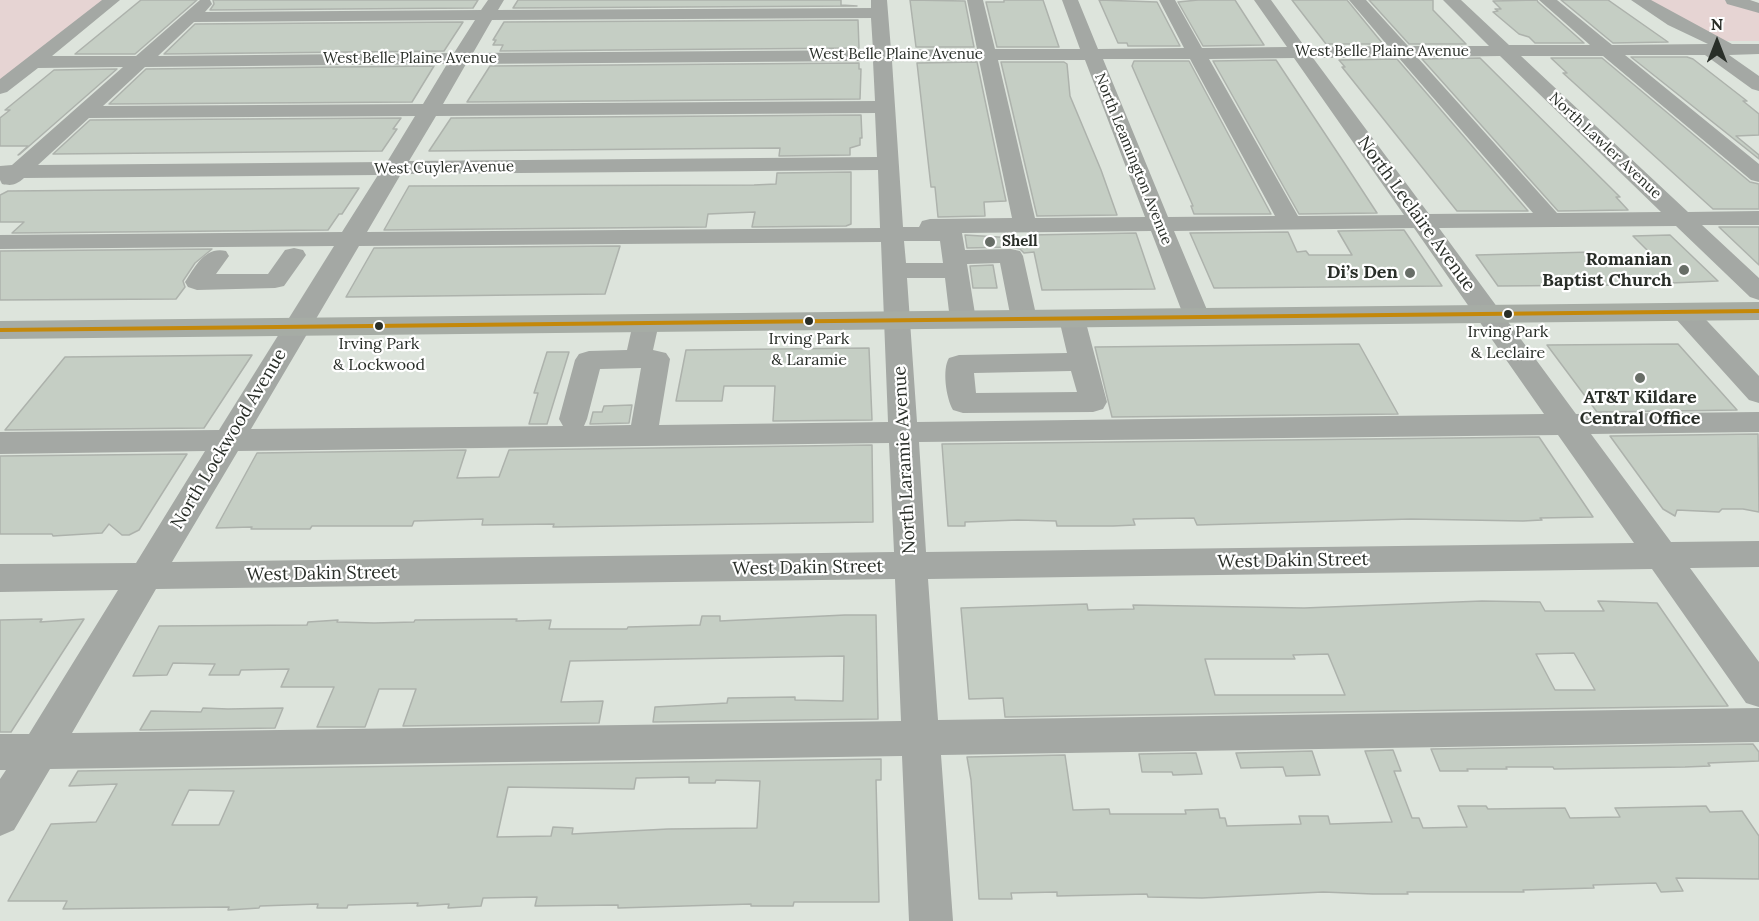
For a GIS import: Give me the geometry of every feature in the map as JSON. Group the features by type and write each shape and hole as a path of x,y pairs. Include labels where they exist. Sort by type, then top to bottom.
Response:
{"main road":[{"path":"4,334 297,327 1759,311"}],"street":[{"path":"0,88 112,0"},
{"path":"0,188 9,172 84,112 208,0"},
{"path":"975,0 1025,225"},
{"name":"North Leamington Avenue","path":"1070,0 1197,317"},
{"path":"1167,0 1290,222"},
{"name":"North Leclaire Avenue","path":"1262,0 1759,691"},
{"path":"1357,0 1551,220"},
{"name":"North Lawler Avenue","path":"1451,0 1759,292"},
{"path":"1547,0 1759,175"},
{"path":"1639,0 1674,21 1731,49"},
{"path":"1733,0 1758,7"},
{"path":"189,17 492,7 879,6"},
{"name":"North Laramie Avenue","path":"879,6 931,921"},
{"name":"North Lockwood Avenue","path":"0,816 492,7"},
{"path":"1709,49 1759,85"},
{"name":"West Belle Plaine Avenue","path":"34,62 1759,49"},
{"path":"84,112 885,107"},
{"name":"West Cuyler Avenue","path":"9,172 888,163"},
{"path":"0,242 346,247 1025,225 1759,218"},
{"path":"892,230 951,234 963,320"},
{"path":"176,256 294,255 346,247"},
{"path":"217,256 197,282 275,281 294,255"},
{"path":"894,271 1011,256 1024,319"},
{"path":"1684,312 1759,393"},
{"path":"1072,319 1083,362"},
{"path":"638,359 646,323"},
{"path":"573,419 590,360 656,359 645,424"},
{"path":"0,443 1759,422"},
{"name":"West Dakin Street","path":"0,578 1759,554"},
{"path":"0,752 1759,725"}],"shaded area":[{"path":"0,0 106,0 0,82"},
{"path":"1645,0 1724,0 1759,10 1759,41 1719,41"}],"building":[{"path":"141,0 197,0 135,54 75,54"},
{"path":"213,0 478,0 473,8 210,10 214,4"},
{"path":"518,0 841,0 841,5 857,6 513,8"},
{"path":"910,0 965,1 974,47 916,47"},
{"path":"1004,0 1043,0 1059,47 997,47 986,2 1004,2"},
{"path":"1099,0 1157,2 1180,46 1128,46 1127,43 1118,43"},
{"path":"1235,0 1264,45 1203,46 1178,2"},
{"path":"1292,0 1347,0 1383,44 1326,44"},
{"path":"1369,0 1433,0 1433,10 1466,44 1409,44"},
{"path":"1537,0 1584,43 1535,43 1529,37 1519,34 1493,12 1498,11 1495,9 1501,9 1493,1"},
{"path":"1561,0 1608,0 1668,42 1613,43"},
{"path":"858,20 859,48 500,51 503,45 493,45 496,40 493,40 504,22"},
{"path":"463,22 444,51 164,54 195,24"},
{"path":"1631,57 1687,57 1693,59 1747,101 1743,101 1759,114 1759,135 1736,136 1759,155 1759,159"},
{"path":"1480,58 1620,197 1616,197 1628,210 1558,211 1422,59"},
{"path":"1551,58 1602,58 1750,182 1759,184 1759,209 1713,209 1563,73 1567,73"},
{"path":"1397,59 1528,211 1457,211 1342,67 1345,67 1339,60"},
{"path":"1276,60 1377,213 1299,214 1213,61"},
{"path":"1134,61 1189,61 1271,214 1194,214 1191,206 1193,206 1132,66"},
{"path":"977,62 1006,201 984,202 985,216 938,217 935,187 931,187 917,63"},
{"path":"1001,62 1064,62 1067,64 1070,96 1117,215 1037,216"},
{"path":"859,63 859,69 861,69 860,99 467,102 490,66"},
{"path":"434,66 412,102 109,104 146,69"},
{"path":"117,69 20,154 18,155 28,146 0,146 0,118 10,110 5,110 54,70"},
{"path":"861,115 862,138 860,138 860,145 850,148 850,155 779,156 780,148 429,151 451,118"},
{"path":"401,118 393,129 397,129 382,151 53,154 90,120"},
{"path":"851,172 851,224 846,226 752,227 755,212 708,214 706,227 384,230 409,186 754,185 776,184 777,173"},
{"path":"359,188 328,230 12,233 24,222 0,222 0,195 8,191"},
{"path":"1719,227 1759,227 1759,265"},
{"path":"1404,230 1442,286 1214,288 1190,233 1288,232 1297,252 1306,251 1309,255 1352,255 1338,231"},
{"path":"1136,233 1155,289 1042,290 1034,252 1024,253 1020,249 1011,247 967,248 965,235 1031,239 1030,235"},
{"path":"1670,235 1718,281 1624,285 1498,286 1476,255 1593,252 1597,257 1652,255 1633,236"},
{"path":"620,246 605,294 346,297 374,248"},
{"path":"212,249 195,263 183,281 185,287 176,299 0,300 0,251"},
{"name":"Shell","path":"993,265 997,288 973,288 970,266"},
{"path":"1359,344 1398,414 1112,417 1095,347"},
{"name":"AT&T Kildare Central Office","path":"1678,344 1737,410 1597,412 1547,345"},
{"path":"869,348 872,420 773,421 775,386 724,386 722,401 676,401 686,350"},
{"path":"547,352 569,352 547,424 529,424 538,393 534,393"},
{"path":"252,355 204,428 5,430 65,357"},
{"path":"632,405 629,423 590,424 593,412 602,412 604,406"},
{"path":"1758,434 1759,512 1743,509 1722,509 1719,512 1677,510 1675,516 1663,509 1610,436"},
{"path":"1539,437 1593,517 1540,518 1542,520 1523,521 1411,519 1197,525 1194,518 1133,519 1135,525 1113,526 1057,526 1056,521 1018,520 965,522 965,526 948,526 942,444"},
{"path":"872,445 873,522 553,527 554,524 482,525 483,519 414,521 412,526 312,526 310,529 216,528 257,453 466,450 457,478 499,477 509,450"},
{"path":"187,454 139,530 129,535 122,535 109,524 102,533 53,536 52,534 0,534 0,456"},
{"path":"1482,601 1540,602 1545,611 1604,611 1598,601 1657,603 1728,706 1005,717 1003,698 969,699 961,608 1087,604 1088,610 1134,609 1133,605 1304,608","holes":["1574,653 1595,690 1555,690 1536,654","1328,654 1345,695 1215,695 1205,659 1295,659 1293,655"]},
{"path":"876,615 878,719 653,722 655,707 727,703 728,698 795,697 795,700 843,701 844,656 570,661 561,702 603,701 599,723 403,726 416,689 379,689 365,727 317,727 334,687 281,687 289,669 241,670 239,675 209,675 215,664 173,663 167,675 133,676 159,626 307,625 308,622 338,620 337,622 374,623 414,622 415,620 517,619 516,621 551,620 549,629 627,629 628,627 700,625 702,616 720,616 720,621"},
{"path":"42,619 40,622 84,619 11,732 0,732 0,620"},
{"path":"203,708 283,708 275,728 140,730 151,711 201,712"},
{"path":"1753,744 1759,752 1759,761 1708,763 1710,766 1685,767 1554,769 1553,767 1506,767 1507,769 1467,769 1468,771 1440,771 1431,749"},
{"path":"1393,750 1401,771 1394,771 1412,818 1419,818 1423,828 1467,827 1458,806 1486,806 1488,809 1565,808 1570,818 1620,817 1615,808 1706,806 1710,812 1742,811 1759,836 1759,879 1676,878 1683,891 1661,892 1656,883 1593,885 1594,888 1523,890 1524,892 1373,894 1323,892 1202,898 1148,897 1147,894 1057,896 1057,892 1011,893 1012,899 979,899 971,780 967,757 1065,755 1073,810 1109,809 1110,814 1186,814 1185,810 1218,809 1220,818 1225,818 1227,826 1301,824 1299,816 1328,816 1330,824 1392,822 1365,751"},
{"path":"1312,751 1320,775 1286,776 1283,767 1241,768 1236,753"},
{"path":"1196,753 1202,774 1173,775 1172,772 1142,772 1139,754"},
{"path":"881,759 881,780 876,780 879,902 794,902 793,906 751,906 751,904 618,908 618,905 535,906 537,897 483,898 481,906 448,908 449,904 417,906 418,903 348,905 347,908 317,908 318,904 260,906 259,908 228,910 229,907 63,909 67,901 8,901 51,824 96,822 117,784 69,786 78,771","holes":["689,777 689,783 715,783 716,780 760,781 757,828 668,829 572,834 573,828 553,827 551,836 497,837 508,787 634,789 636,778","189,790 234,791 219,825 172,825"]}],"transit line":[{"path":"0,330 1759,311"}],"place":[{"name":"Shell","path":"990,242"},
{"name":"Romanian Baptist Church","path":"1684,270"},
{"name":"Di’s Den","path":"1410,273"},
{"name":"Irving Park & Leclaire","path":"1508,314"},
{"name":"Irving Park & Laramie","path":"809,321"},
{"name":"Irving Park & Lockwood","path":"379,326"},
{"name":"AT&T Kildare Central Office","path":"1640,378"}]}
